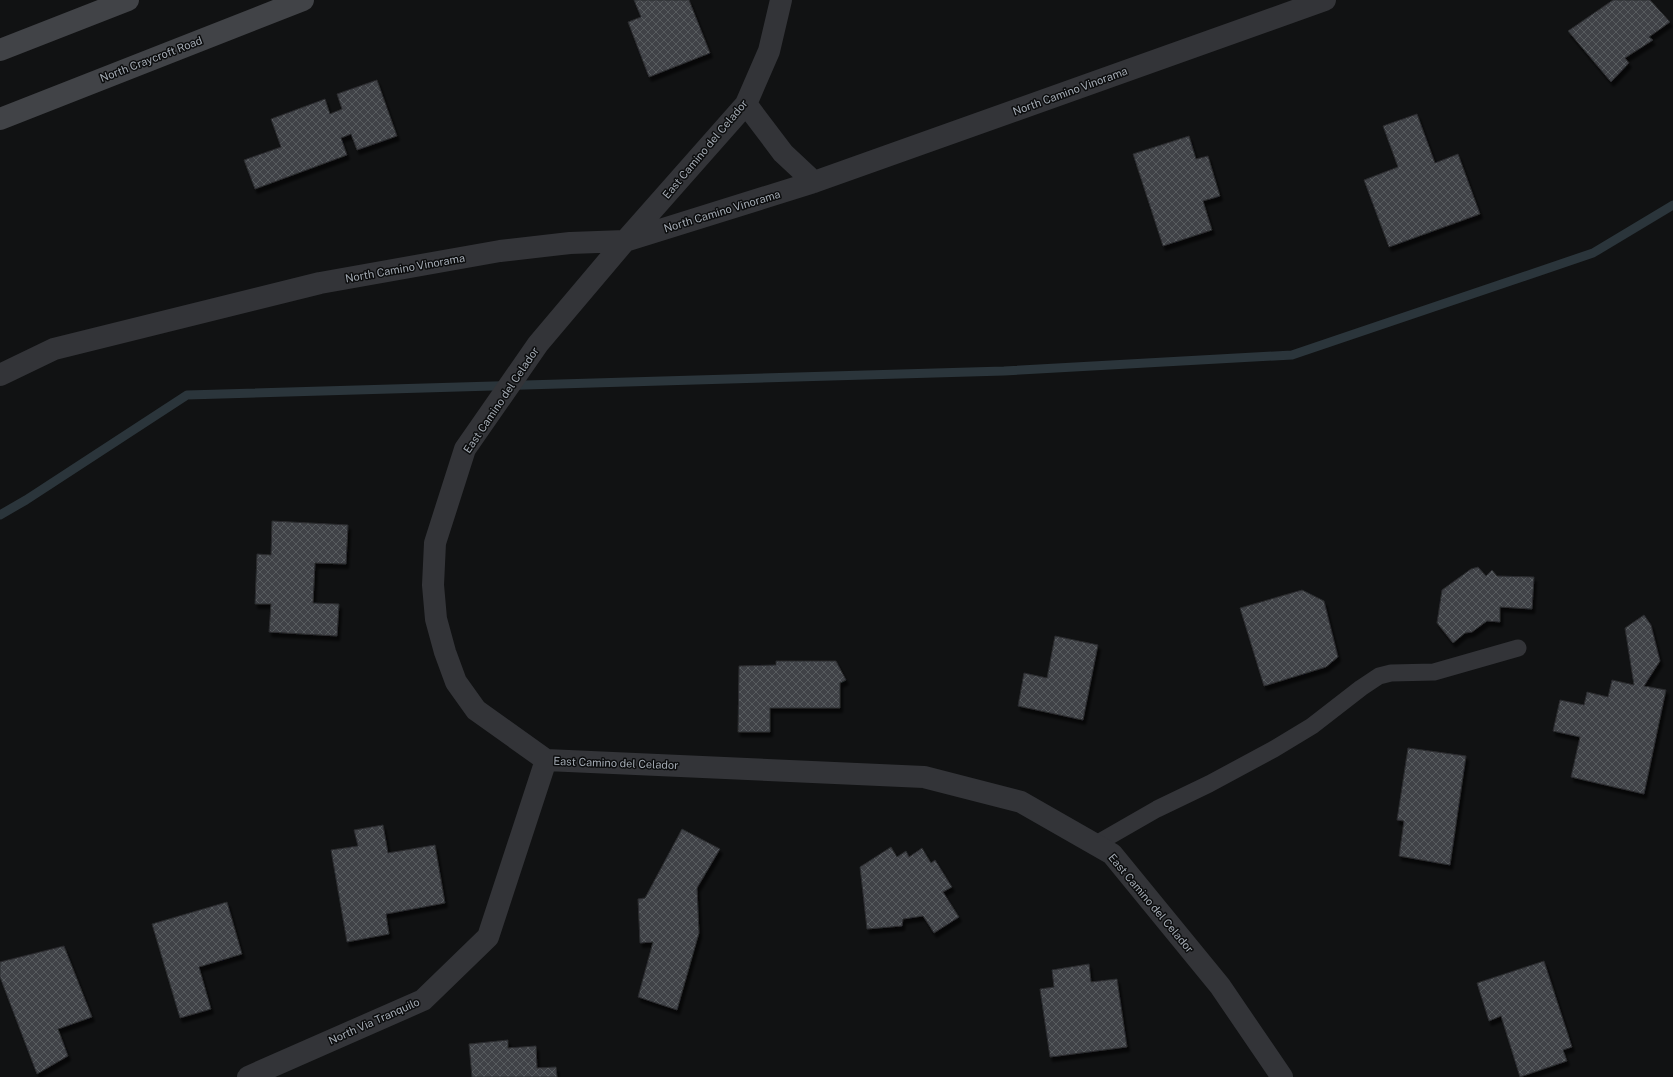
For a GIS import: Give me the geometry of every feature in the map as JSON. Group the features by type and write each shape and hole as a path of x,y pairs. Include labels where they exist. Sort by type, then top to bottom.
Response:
{"main road":[{"path":"0,50 128,0"},
{"name":"North Craycroft Road","path":"0,118 303,0"}],"street":[{"name":"East Camino del Celador","path":"781,0 768,51 746,104 625,241 538,344 465,449 435,543 433,585 436,619 445,652 456,682 476,710 546,760 924,776 1021,802 1112,854 1220,986 1282,1077"},
{"name":"North Camino Vinorama","path":"0,375 54,349 320,283 500,251 570,243 625,241 814,182 1325,0"},
{"path":"746,104 784,153 814,182"},
{"name":"North Via Tranquilo","path":"248,1077 423,1000 488,937 546,760"}],"lane":[{"path":"1096,844 1151,812 1209,784 1306,730 1379,676 1391,673 1434,672 1518,648"}],"building":[{"path":"634,0 689,0 710,53 649,77 628,22 641,17"},
{"path":"1613,0 1650,0 1670,22 1649,37 1653,40 1625,58 1629,63 1611,82 1568,31"},
{"path":"377,80 397,136 357,150 351,134 341,138 347,155 255,189 244,160 281,147 271,119 325,99 330,114 342,109 337,94"},
{"path":"1417,114 1435,163 1458,154 1480,214 1389,247 1364,180 1398,167 1383,126"},
{"path":"1189,136 1196,159 1208,156 1220,196 1203,201 1212,230 1163,246 1133,154"},
{"path":"272,521 348,525 346,564 315,563 313,603 339,604 337,636 269,632 271,604 255,604 257,554 271,555"},
{"path":"1478,567 1486,576 1492,570 1497,576 1534,577 1532,609 1500,607 1500,622 1487,621 1472,632 1465,633 1453,643 1437,623 1442,590 1471,569"},
{"path":"1302,590 1324,601 1338,657 1326,667 1264,686 1240,608"},
{"path":"1644,615 1651,625 1660,661 1644,686 1666,690 1644,794 1571,777 1580,737 1553,731 1560,700 1584,705 1587,692 1608,697 1612,680 1634,685 1625,628"},
{"path":"1055,636 1098,645 1083,720 1018,706 1024,673 1047,678"},
{"path":"776,661 836,661 846,680 840,683 840,708 770,708 770,732 738,732 739,666 776,665"},
{"path":"1408,748 1466,756 1450,865 1399,856 1404,821 1397,820"},
{"path":"383,825 388,853 435,845 445,903 386,914 389,934 347,942 331,850 358,846 354,830"},
{"path":"682,829 720,849 697,888 699,933 677,1010 638,997 653,942 640,943 638,899 645,898"},
{"path":"891,847 897,857 906,851 909,857 922,848 931,863 935,860 952,887 943,892 959,917 934,933 923,916 903,919 902,926 867,929 860,867"},
{"path":"227,902 242,954 199,967 211,1009 180,1018 152,924"},
{"path":"64,946 92,1017 58,1029 68,1056 37,1074 0,977 0,962"},
{"path":"1544,961 1572,1047 1563,1050 1567,1061 1520,1077 1501,1016 1489,1021 1477,983"},
{"path":"1089,964 1091,982 1117,979 1127,1047 1050,1057 1040,989 1054,987 1052,970"},
{"path":"508,1040 508,1048 536,1046 537,1068 556,1067 557,1077 472,1077 469,1044"}],"waterway":[{"path":"0,515 26,500 187,395 1004,371 1292,355 1593,253 1673,205"}]}
